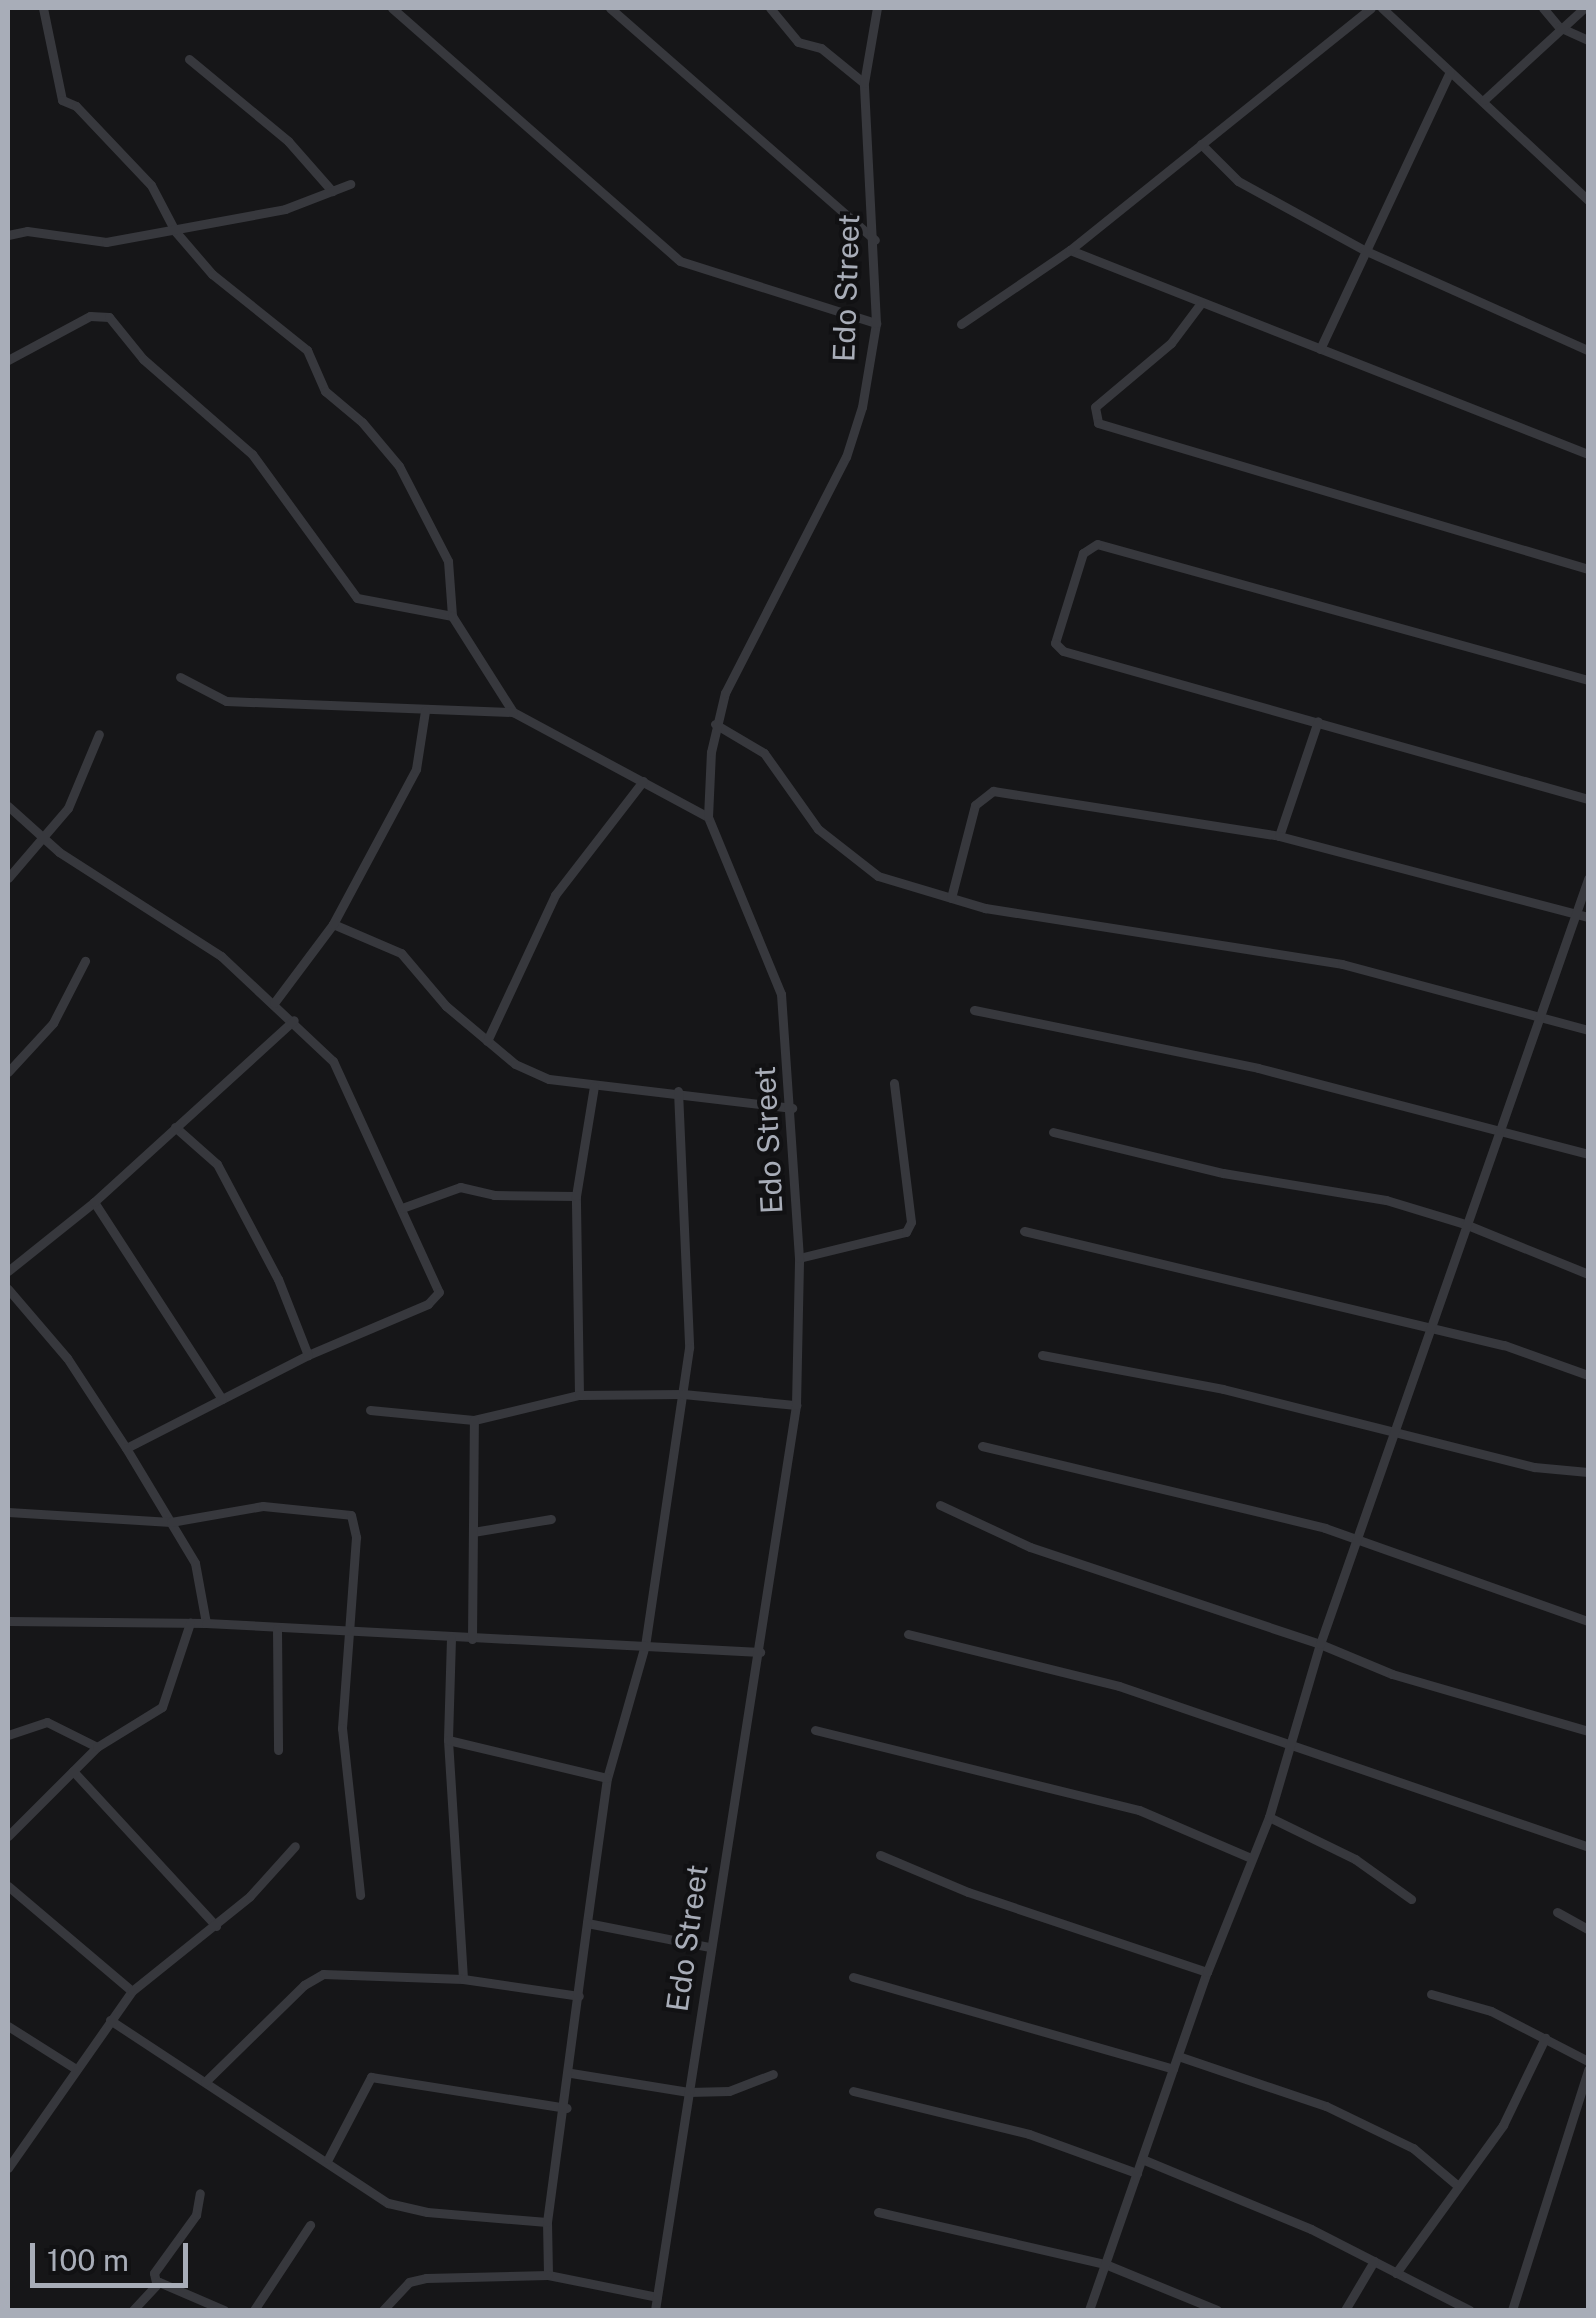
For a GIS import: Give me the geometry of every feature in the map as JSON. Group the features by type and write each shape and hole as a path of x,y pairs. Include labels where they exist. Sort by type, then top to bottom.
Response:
{"street":[{"path":"44,8 62,100 76,106 151,186 175,231 212,274 307,350 324,392 362,422 399,466 448,561 452,616 513,712"},
{"path":"392,8 680,261 876,322"},
{"path":"610,8 875,240"},
{"path":"770,8 798,42 821,48 864,82"},
{"name":"Edo Street","path":"655,2310 796,1405 800,1258 792,1108 779,983 708,817 716,724 742,658 846,456 862,407 876,322 875,240 864,82 877,8"},
{"path":"961,324 1070,250 1371,8"},
{"path":"1382,8 1588,200"},
{"path":"1543,8 1559,27 1588,40"},
{"path":"1484,100 1584,8"},
{"path":"190,58 288,141 332,191"},
{"path":"1320,349 1450,72"},
{"path":"1201,144 1238,181 1364,250 1588,350"},
{"path":"8,236 27,231 106,242 285,210 350,184"},
{"path":"1070,250 1588,454"},
{"path":"1201,304 1171,343 1095,407 1098,423 1588,569"},
{"path":"8,360 90,316 109,316 142,359 252,454 352,593 373,604 452,616"},
{"path":"1588,680 1097,544 1083,552 1058,648 1588,799"},
{"path":"180,677 226,701 513,712 708,817"},
{"path":"274,1003 334,924 416,769 425,710"},
{"path":"1279,836 1318,721"},
{"path":"716,724 764,753 846,856 878,876 951,898 1342,964 1538,1013 1588,1030"},
{"path":"8,878 74,798 99,734"},
{"path":"487,1040 555,895 643,781"},
{"path":"951,898 975,806 993,791 1279,836 1583,915"},
{"path":"8,806 43,839 221,956 294,1020 348,1086 438,1283 435,1300 308,1355 126,1448"},
{"path":"1089,2310 1207,1972 1269,1818 1320,1644 1538,1013 1583,915 1588,879"},
{"path":"334,924 401,954 446,1006 514,1064 549,1078 594,1086 678,1091 792,1108"},
{"path":"8,1072 53,1024 85,961"},
{"path":"974,1010 1500,1126 1588,1154"},
{"path":"8,1270 94,1202 294,1020"},
{"path":"800,1258 906,1232 894,1083"},
{"path":"580,1395 576,1196 594,1086"},
{"path":"548,2275 547,2222 566,2108 607,1778 644,1645 689,1348 678,1091"},
{"path":"175,1126 217,1164 278,1279 308,1355"},
{"path":"1053,1132 1224,1173 1386,1200 1466,1224 1588,1274"},
{"path":"402,1208 460,1187 494,1195 576,1196"},
{"path":"94,1202 222,1400"},
{"path":"1024,1231 1342,1304 1428,1331 1504,1345 1588,1375"},
{"path":"8,1289 67,1358 171,1522 202,1579 206,1623"},
{"path":"1042,1355 1394,1430 1534,1466 1588,1472"},
{"path":"370,1410 474,1420 580,1395 683,1394 796,1405"},
{"path":"472,1639 474,1420"},
{"path":"982,1446 1356,1540 1588,1621"},
{"path":"940,1505 1030,1547 1320,1644 1392,1674 1588,1731"},
{"path":"8,1512 171,1522 263,1506 351,1516 356,1537 342,1728 360,1895"},
{"path":"472,1532 551,1519"},
{"path":"8,1621 206,1623 346,1634 760,1652"},
{"path":"8,1836 97,1747 162,1707 190,1623"},
{"path":"277,1629 278,1750"},
{"path":"908,1634 1119,1686 1289,1749 1588,1847"},
{"path":"451,1638 448,1740 463,1978"},
{"path":"8,1735 46,1722 97,1747"},
{"path":"815,1730 1139,1810 1251,1858"},
{"path":"448,1740 607,1778"},
{"path":"73,1771 216,1926"},
{"path":"1269,1818 1355,1859 1411,1899"},
{"path":"8,2165 132,1991 216,1926 295,1846"},
{"path":"880,1855 968,1892 1207,1972"},
{"path":"8,1886 132,1991"},
{"path":"1557,1912 1588,1929"},
{"path":"587,1923 709,1947"},
{"path":"205,2082 304,1985 324,1974 463,1978 579,1996"},
{"path":"853,1977 1173,2070"},
{"path":"1432,1994 1491,2011 1588,2061"},
{"path":"110,2020 406,2210 547,2222"},
{"path":"8,2026 76,2069"},
{"path":"1396,2273 1456,2185 1504,2126 1545,2038"},
{"path":"1178,2056 1326,2106 1413,2148 1456,2185"},
{"path":"1512,2310 1588,2070"},
{"path":"570,2073 688,2092 729,2091 772,2074"},
{"path":"328,2160 370,2077 566,2108"},
{"path":"853,2091 1029,2134 1137,2173"},
{"path":"1142,2159 1374,2261 1469,2310"},
{"path":"156,2282 154,2274 196,2216 200,2193"},
{"path":"878,2212 1105,2264 1209,2309"},
{"path":"254,2310 310,2225"},
{"path":"1345,2310 1374,2261"},
{"path":"383,2310 410,2282 426,2278 548,2275 657,2297"},
{"path":"132,2310 156,2282"},
{"path":"156,2282 224,2310"}]}
